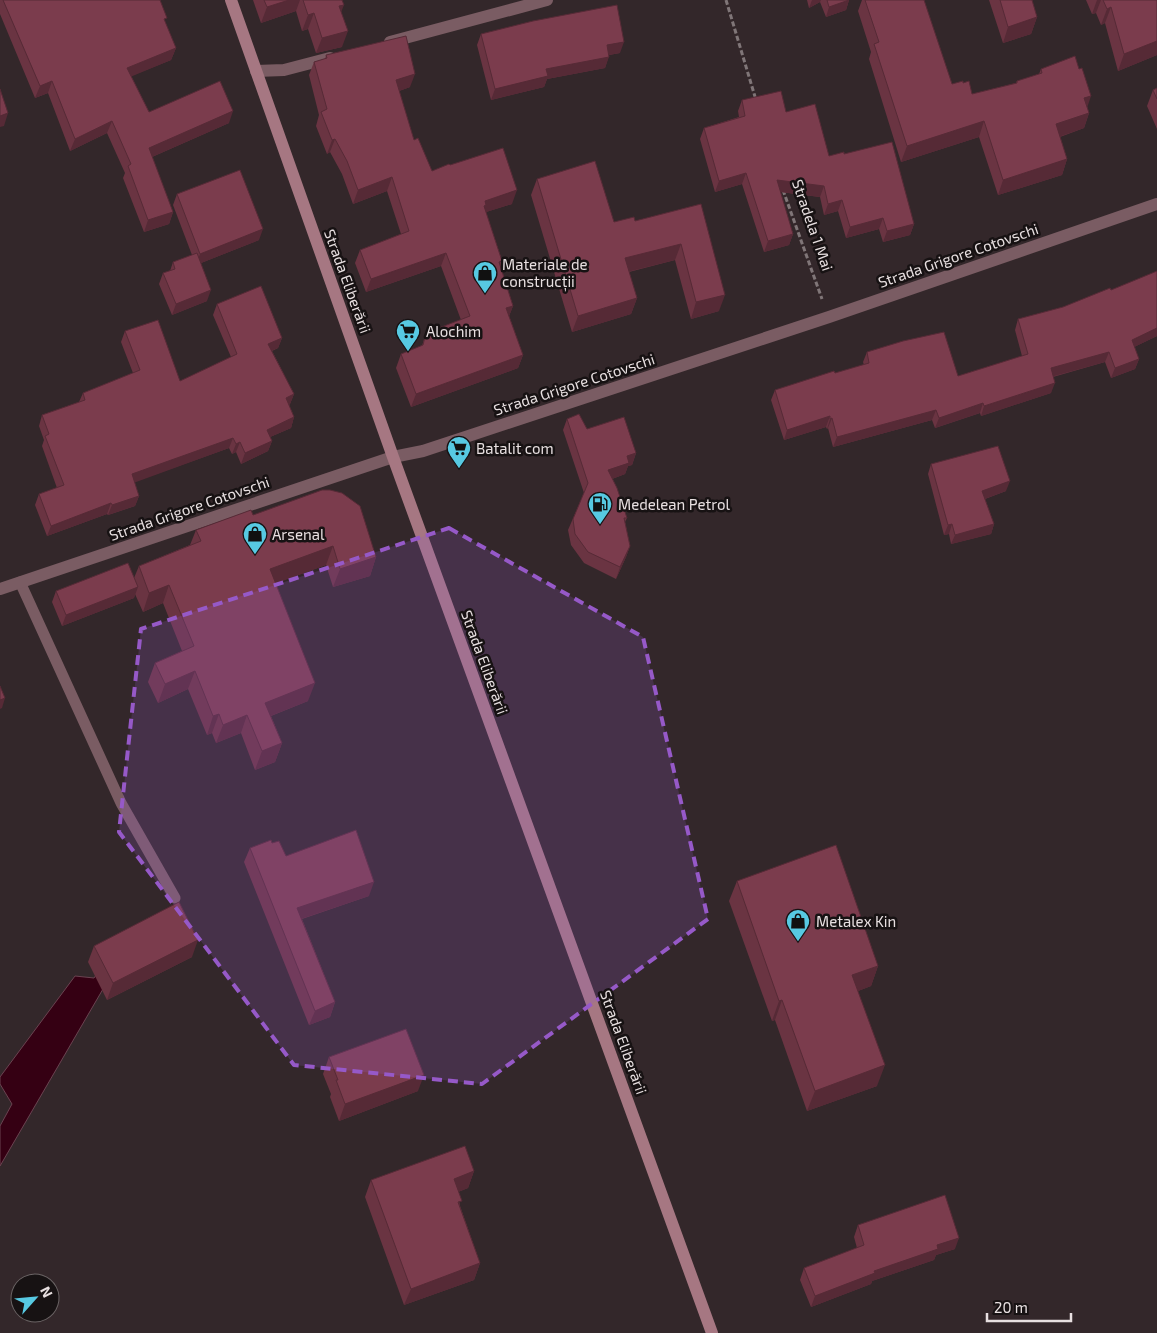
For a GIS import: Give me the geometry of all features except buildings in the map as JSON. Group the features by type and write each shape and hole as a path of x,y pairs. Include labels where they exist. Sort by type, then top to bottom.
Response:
{"main road":[{"name":"Strada Eliberării","path":"231,0 392,457 712,1333"}],"street":[{"path":"379,45 547,0"},
{"path":"256,72 284,70 341,55"},
{"name":"Strada Grigore Cotovschi","path":"0,589 392,457 423,451 829,317 1157,204"}],"lane":[{"path":"20,582 121,803 175,898"}],"path":[{"path":"726,0 757,105"},
{"name":"Stradela 1 Mai","path":"783,190 829,317"}],"highlighted area":[{"path":"449,528 643,637 708,919 482,1084 294,1065 119,832 141,629"}],"shaded area":[{"path":"122,939 103,989 0,1166 0,1126 12,1104 0,1084 0,1077 75,976 94,978"}],"place":[{"name":"Materiale de construcții","path":"485,294"},
{"name":"Alochim","path":"408,352"},
{"name":"Batalit com","path":"459,469"},
{"name":"Medelean Petrol","path":"600,525"},
{"name":"Arsenal","path":"255,555"},
{"name":"Metalex Kin","path":"798,942"}]}
